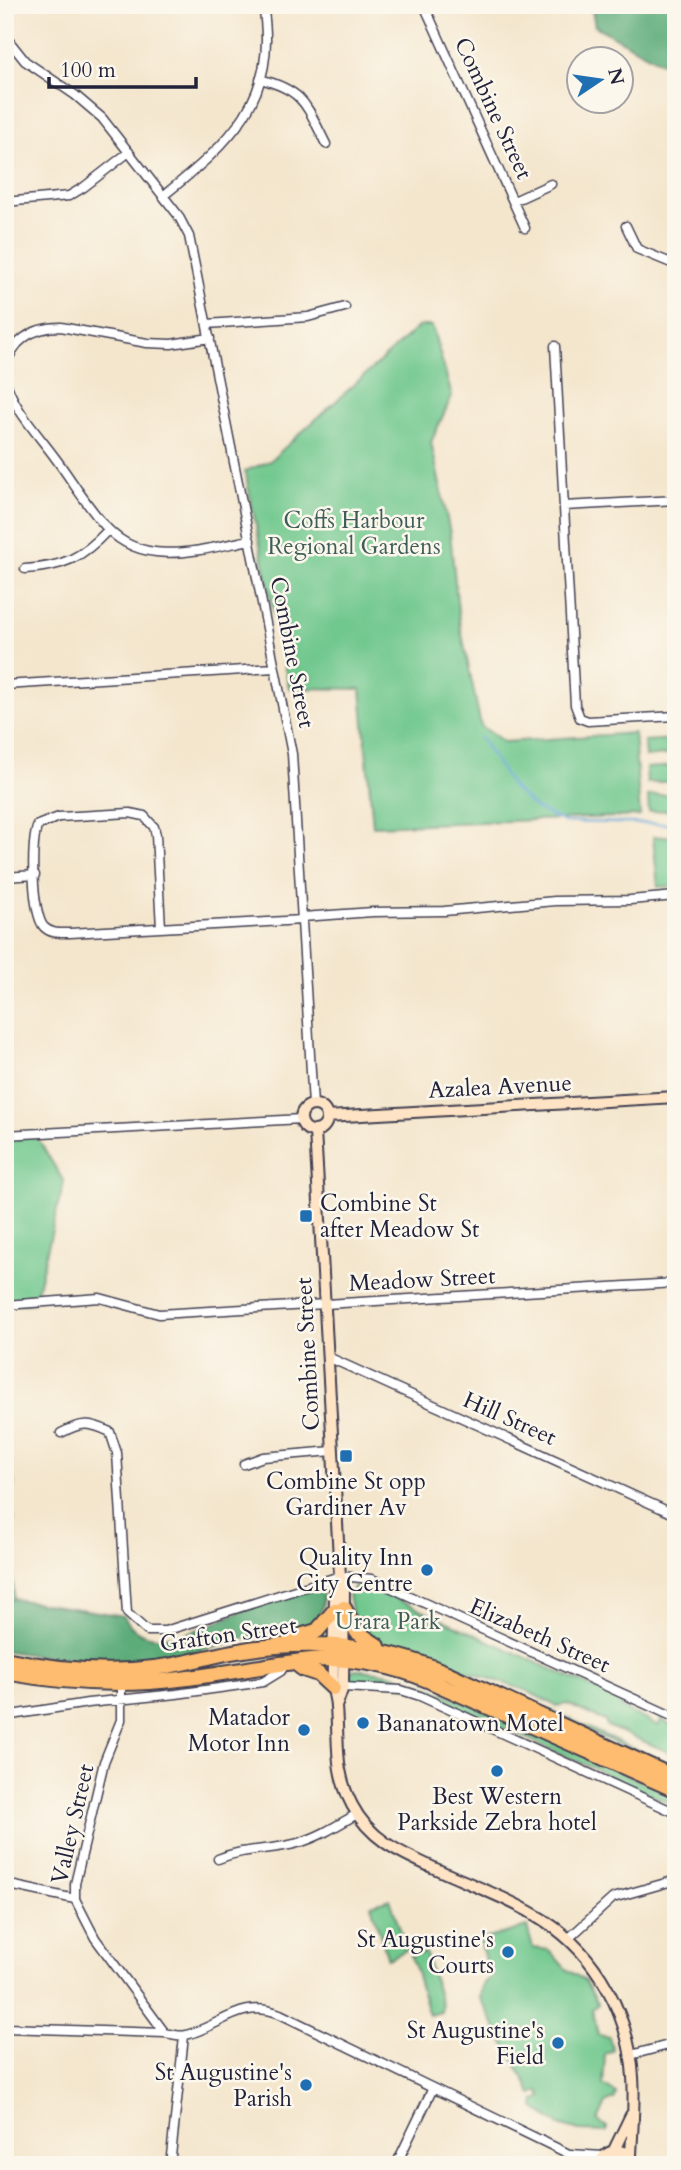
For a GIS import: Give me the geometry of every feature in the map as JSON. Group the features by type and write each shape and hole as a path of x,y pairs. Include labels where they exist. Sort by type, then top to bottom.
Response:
{"highway":[{"path":"235,1651 242,1646 313,1633 340,1609 357,1632 385,1651"},
{"name":"Grafton Street","path":"5,1658 72,1669 137,1669 184,1663 235,1651 385,1651 421,1661 676,1778"},
{"name":"Grafton Street","path":"5,1672 77,1682 121,1683 291,1666 339,1652 411,1673 676,1790"},
{"path":"291,1666 318,1674 338,1688"}],"street":[{"path":"163,196 213,156 249,111 260,79 267,41 264,5"},
{"name":"Combine Street","path":"424,5 525,228"},
{"name":"Combine Street","path":"5,36 25,61 92,108 184,223 189,236 294,775 313,1105"},
{"path":"260,79 282,85 297,93 326,144"},
{"path":"5,202 69,196 129,152"},
{"path":"513,201 551,184"},
{"path":"625,226 637,250 676,265"},
{"path":"207,324 308,317 345,307"},
{"path":"5,370 12,349 32,332 47,327 61,327 147,343 171,344 210,338"},
{"path":"555,346 575,705 580,718 588,721 676,716"},
{"path":"5,378 13,399 108,530 132,546 159,553 189,552 250,540"},
{"path":"564,506 676,499"},
{"path":"25,569 43,568 69,561 93,546 108,530"},
{"path":"5,685 275,668"},
{"path":"161,928 156,835 154,827 144,816 130,813 59,817 38,825 34,837 38,914 45,928 52,932 161,928 444,911 555,901 676,896"},
{"path":"5,877 35,875"},
{"name":"Azalea Avenue","path":"327,1117 676,1097"},
{"path":"313,1105 322,1108 327,1117 323,1127 315,1131 307,1128 302,1119 305,1109 313,1105"},
{"path":"5,1135 302,1119"},
{"name":"Combine Street","path":"315,1131 340,1576 335,1590 340,1609 337,1706 337,1755 340,1775 357,1814 373,1834 389,1847 529,1912 568,1939 596,1969 619,2012 631,2055 633,2161"},
{"name":"Meadow Street","path":"5,1305 100,1297 159,1314 676,1283"},
{"name":"Hill Street","path":"328,1357 676,1515"},
{"name":"Elizabeth Street","path":"61,1433 73,1427 92,1424 110,1432 117,1453 127,1613 147,1631 165,1631 340,1576 372,1579 676,1718"},
{"path":"244,1464 263,1457 333,1451"},
{"name":"Grafton Street","path":"5,1716 263,1682 291,1666"},
{"name":"Valley Street","path":"121,1683 121,1720 104,1762 75,1884 75,1899 95,1938 165,2033"},
{"path":"338,1688 401,1690 420,1696 676,1813"},
{"path":"218,1860 237,1852 297,1843 323,1833 357,1814"},
{"path":"568,1939 613,1898 676,1880"},
{"path":"5,1884 75,1899"},
{"path":"5,2028 165,2033 184,2036 246,2009 262,2008 280,2014 433,2088 584,2165"},
{"path":"170,2165 184,2036"},
{"path":"631,2055 676,2043"},
{"path":"396,2165 433,2088"},
{"path":"567,2154 601,2160 614,2150 632,2113"},
{"path":"614,2150 622,2151 633,2161"}],"green space":[{"path":"591,5 676,5 676,71 636,49 636,46 631,46 595,26"},
{"name":"Coffs Harbour Regional Gardens","path":"419,326 432,326 452,396 431,442 450,533 459,620 481,726 504,742 634,733 640,816 373,826 361,689 289,688 245,471 270,461"},
{"path":"676,739 676,754 645,757 644,741"},
{"path":"676,766 676,781 647,783 646,768"},
{"path":"676,794 676,809 649,812 648,796"},
{"path":"676,836 676,886 658,887 653,837"},
{"path":"35,1134 64,1182 34,1303 5,1305 5,1135"},
{"path":"5,1427 14,1483 11,1501 14,1520 10,1531 14,1599 5,1600"},
{"name":"Urara Park","path":"368,1586 622,1701 622,1708 658,1726 662,1719 676,1730 676,1755 607,1726 605,1721 567,1704 556,1706 525,1690 377,1642 360,1627 351,1611 348,1595 354,1588"},
{"path":"321,1587 322,1608 312,1626 242,1639 158,1662 56,1658 5,1651 5,1600 14,1599 124,1616 134,1629 148,1636 164,1637 200,1629 284,1595"},
{"path":"352,1670 390,1674 423,1684 676,1797 676,1806 415,1688 393,1683 348,1681 346,1678"},
{"path":"485,1684 508,1691 674,1765 676,1771"},
{"path":"390,1899 407,1950 388,1959 371,1905"},
{"name":"St Augustine's Field","path":"527,1927 533,1948 549,1950 565,1968 585,1981 598,2004 592,2009 598,2035 609,2037 613,2050 605,2054 603,2085 616,2093 615,2098 606,2103 598,2121 607,2127 607,2132 579,2131 559,2125 534,2107 535,2101 542,2097 539,2091 532,2094 480,1998 482,1985 492,1976 487,1969 480,1940"},
{"path":"425,1952 442,2006 441,2012 429,2015 411,1956"}],"waterway":[{"path":"480,737 512,787 536,809 565,822 676,824"}],"place":[{"name":"Combine St after Meadow St","path":"306,1216"},
{"name":"Combine St opp Gardiner Av","path":"346,1456"},
{"name":"Quality Inn City Centre","path":"427,1570"},
{"name":"Bananatown Motel","path":"363,1723"},
{"name":"Matador Motor Inn","path":"304,1730"},
{"name":"Best Western Parkside Zebra hotel","path":"497,1771"},
{"name":"St Augustine's Courts","path":"508,1952"},
{"name":"St Augustine's Field","path":"558,2043"},
{"name":"St Augustine's Parish","path":"306,2085"}]}
